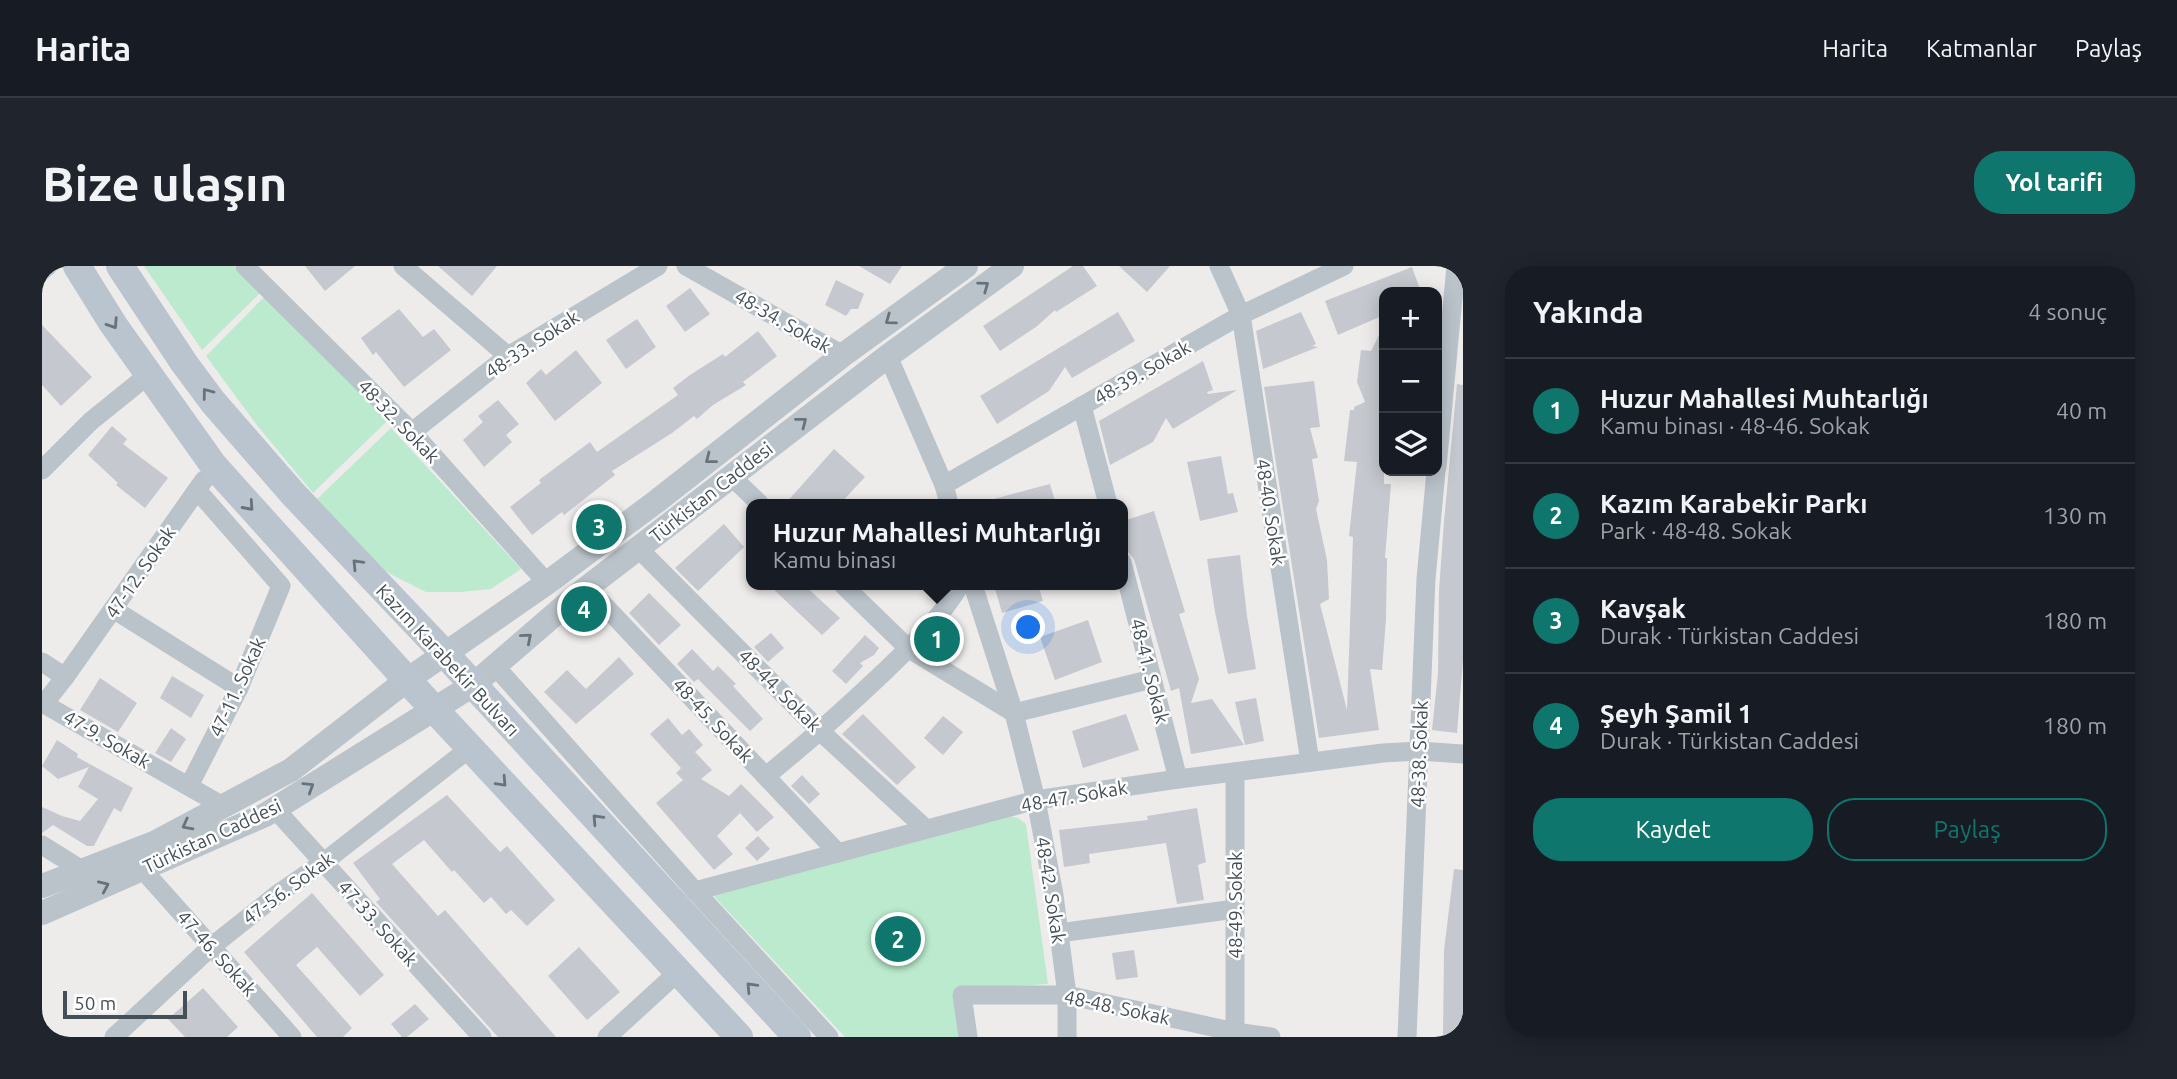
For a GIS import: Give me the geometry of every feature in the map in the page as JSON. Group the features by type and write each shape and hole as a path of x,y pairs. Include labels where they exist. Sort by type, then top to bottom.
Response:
{"main road":[{"path":"77,266 148,374 214,466 407,680 739,1037"},
{"name":"Kazım Karabekir Bulvarı","path":"120,266 184,363 231,423 320,524 444,653 797,1037"}],"street":[{"path":"42,271 48,266"},
{"name":"48-32. Sokak","path":"246,266 412,432 547,583"},
{"path":"403,266 508,356"},
{"name":"48-33. Sokak","path":"412,432 508,356 658,266"},
{"name":"48-34. Sokak","path":"687,266 843,355"},
{"name":"Türkistan Caddesi","path":"42,886 154,843 291,770 407,680 547,583 657,501 843,355 966,266"},
{"name":"Türkistan Caddesi","path":"42,913 275,809 473,685 587,587 888,356 1012,266"},
{"name":"48-40. Sokak","path":"1219,266 1241,315 1310,762"},
{"name":"48-39. Sokak","path":"947,495 1082,406 1241,315 1344,266"},
{"name":"48-38. Sokak","path":"1442,424 1458,279"},
{"path":"888,356 947,495"},
{"path":"42,470 91,421 148,374"},
{"path":"1082,406 1107,499"},
{"name":"47-12. Sokak","path":"65,677 214,466"},
{"path":"731,476 755,499"},
{"name":"48-38. Sokak","path":"1407,1037 1426,579 1436,476"},
{"name":"47-11. Sokak","path":"189,786 239,688 281,586 197,490"},
{"name":"48-44. Sokak","path":"638,548 821,732 926,829"},
{"name":"48-41. Sokak","path":"1128,585 1178,779"},
{"name":"48-45. Sokak","path":"587,587 838,853"},
{"path":"848,590 909,649 1014,712 1153,679"},
{"path":"766,776 821,732 909,649 948,607 957,590"},
{"name":"48-42. Sokak","path":"975,590 1014,712 1036,800 1068,995 1067,1037"},
{"path":"113,610 239,688"},
{"name":"47-9. Sokak","path":"42,662 65,677 43,703 223,806"},
{"path":"495,666 829,1037"},
{"name":"47-56. Sokak","path":"114,1037 211,947 470,748"},
{"name":"48-47. Sokak","path":"695,891 1036,800 1310,762 1419,751 1463,754"},
{"name":"48-49. Sokak","path":"1235,772 1235,1035"},
{"name":"47-33. Sokak","path":"275,809 482,1037"},
{"path":"42,845 82,870"},
{"name":"47-46. Sokak","path":"142,869 292,1037"},
{"path":"1059,933 1236,909"},
{"path":"607,1037 678,972"},
{"name":"48-48. Sokak","path":"968,1037 962,995 1068,995 1235,1035 1271,1037"}],"green space":[{"path":"144,266 234,266 261,292 202,350"},
{"path":"265,296 387,421 313,493 256,424 206,356"},
{"path":"391,428 521,569 491,589 426,592 371,561 316,500"},
{"path":"1005,815 1018,818 1026,824 1048,984 955,990 961,1037 845,1037 711,893"}],"building":[{"path":"305,266 355,266 325,291"},
{"path":"438,266 497,266 472,296"},
{"path":"859,266 902,266 890,284"},
{"path":"1073,266 1083,266 1097,286 1056,312 1055,310 1036,327 1000,351 983,326"},
{"path":"1119,266 1170,266 1147,292"},
{"path":"1412,267 1419,287 1379,287 1379,317 1338,335 1325,301"},
{"path":"836,280 864,294 858,309 851,309 846,316 825,305"},
{"path":"690,288 710,314 685,332 666,306"},
{"path":"399,309 423,337 434,329 451,350 404,387 376,352 373,355 361,338"},
{"path":"1118,312 1135,341 1072,378 1065,367 1049,391 997,424 980,396"},
{"path":"1301,312 1316,344 1312,346 1318,347 1263,369 1256,331"},
{"path":"637,319 656,347 626,369 606,340"},
{"path":"42,325 92,377 61,406 42,385"},
{"path":"758,331 777,356 743,382 746,385 713,405 697,419 694,416 612,471 615,475 564,515 562,512 532,535 510,507 541,483 539,480 590,442 597,452 678,395 673,388 690,375 723,354 725,357"},
{"path":"1379,335 1379,476 1384,476 1384,484 1391,484 1385,558 1386,619 1382,670 1370,669 1379,730 1319,738 1264,387 1314,381 1320,427 1310,428 1318,458 1312,459 1319,501 1316,509 1327,560 1329,599 1320,604 1347,710 1353,537 1349,536 1357,462 1344,461 1350,410 1365,402 1357,382 1361,350 1371,351"},
{"path":"576,350 602,383 555,421 526,383 541,369 546,375"},
{"path":"1203,361 1213,390 1207,392 1208,394 1237,390 1173,429 1166,418 1153,442 1110,465 1099,421"},
{"path":"1457,384 1463,385 1463,660 1457,733 1432,730 1438,673 1439,591 1444,521"},
{"path":"498,400 519,424 506,435 512,442 484,467 463,440 483,422 478,416"},
{"path":"112,426 127,439 123,444 168,478 145,508 116,485 118,483 88,455"},
{"path":"834,449 865,477 845,499 789,499"},
{"path":"1221,456 1228,494 1233,493 1238,512 1200,521 1187,462"},
{"path":"1050,484 1054,499 994,499"},
{"path":"1154,511 1185,612 1179,614 1199,679 1191,703 1212,699 1244,745 1191,754 1179,688 1171,691 1134,559 1128,552 1128,519"},
{"path":"724,524 744,547 698,591 675,568"},
{"path":"1240,555 1256,669 1228,674 1207,559"},
{"path":"774,590 809,590 840,618 822,635"},
{"path":"995,590 1040,590 1043,601 1002,613"},
{"path":"649,593 681,625 659,645 629,613"},
{"path":"1088,620 1102,662 1055,680 1040,637"},
{"path":"771,633 784,648 768,662 754,647"},
{"path":"865,635 879,648 874,655 860,663 863,666 846,684 832,671"},
{"path":"938,635 946,643 937,652 929,645"},
{"path":"692,649 713,671 718,666 763,719 750,731 698,679 694,682 677,664"},
{"path":"619,657 634,674 576,724 544,692 567,670 586,689"},
{"path":"172,676 204,695 191,718 160,698"},
{"path":"100,678 137,703 118,732 80,710"},
{"path":"1256,698 1264,741 1245,745 1235,702"},
{"path":"863,714 916,767 897,785 842,734"},
{"path":"1126,714 1139,750 1083,768 1072,731"},
{"path":"943,716 963,732 943,755 924,738"},
{"path":"668,718 682,735 689,729 703,745 695,752 712,770 701,779 729,796 741,784 774,817 757,832 740,813 717,836 733,854 714,870 656,803 683,780 676,773 681,768 650,734"},
{"path":"171,728 186,739 171,762 155,753"},
{"path":"57,740 78,754 77,757 133,788 121,812 114,808 94,846 87,846 53,825 42,833 42,807 80,821 98,799 78,787 89,767 58,779 42,766"},
{"path":"802,775 820,794 809,804 791,786"},
{"path":"447,795 500,852 507,846 555,900 527,926 511,910 506,914 491,897 484,903 424,840 392,864 438,916 445,910 556,1037 498,1037 376,902 380,899 353,863"},
{"path":"1197,808 1206,862 1198,865 1204,900 1177,904 1166,843 1089,854 1090,863 1064,867 1059,830 1148,820 1147,816"},
{"path":"758,836 770,849 757,861 745,848"},
{"path":"1454,869 1463,870 1463,1037 1443,1037 1444,950"},
{"path":"312,893 384,975 360,996 317,947 296,965 352,1028 343,1037 317,1037 244,952"},
{"path":"579,947 620,992 587,1020 548,976"},
{"path":"1134,950 1138,977 1116,980 1112,953"},
{"path":"203,988 238,1027 227,1037 185,1037 168,1019"},
{"path":"415,1004 429,1019 407,1037 402,1037 391,1024"}],"place":[{"name":"Kavşak","path":"599,527"},
{"name":"Şeyh Şamil 1","path":"584,609"},
{"name":"Huzur Mahallesi Muhtarlığı","path":"937,639"},
{"name":"Kazım Karabekir Parkı","path":"898,939"}]}
